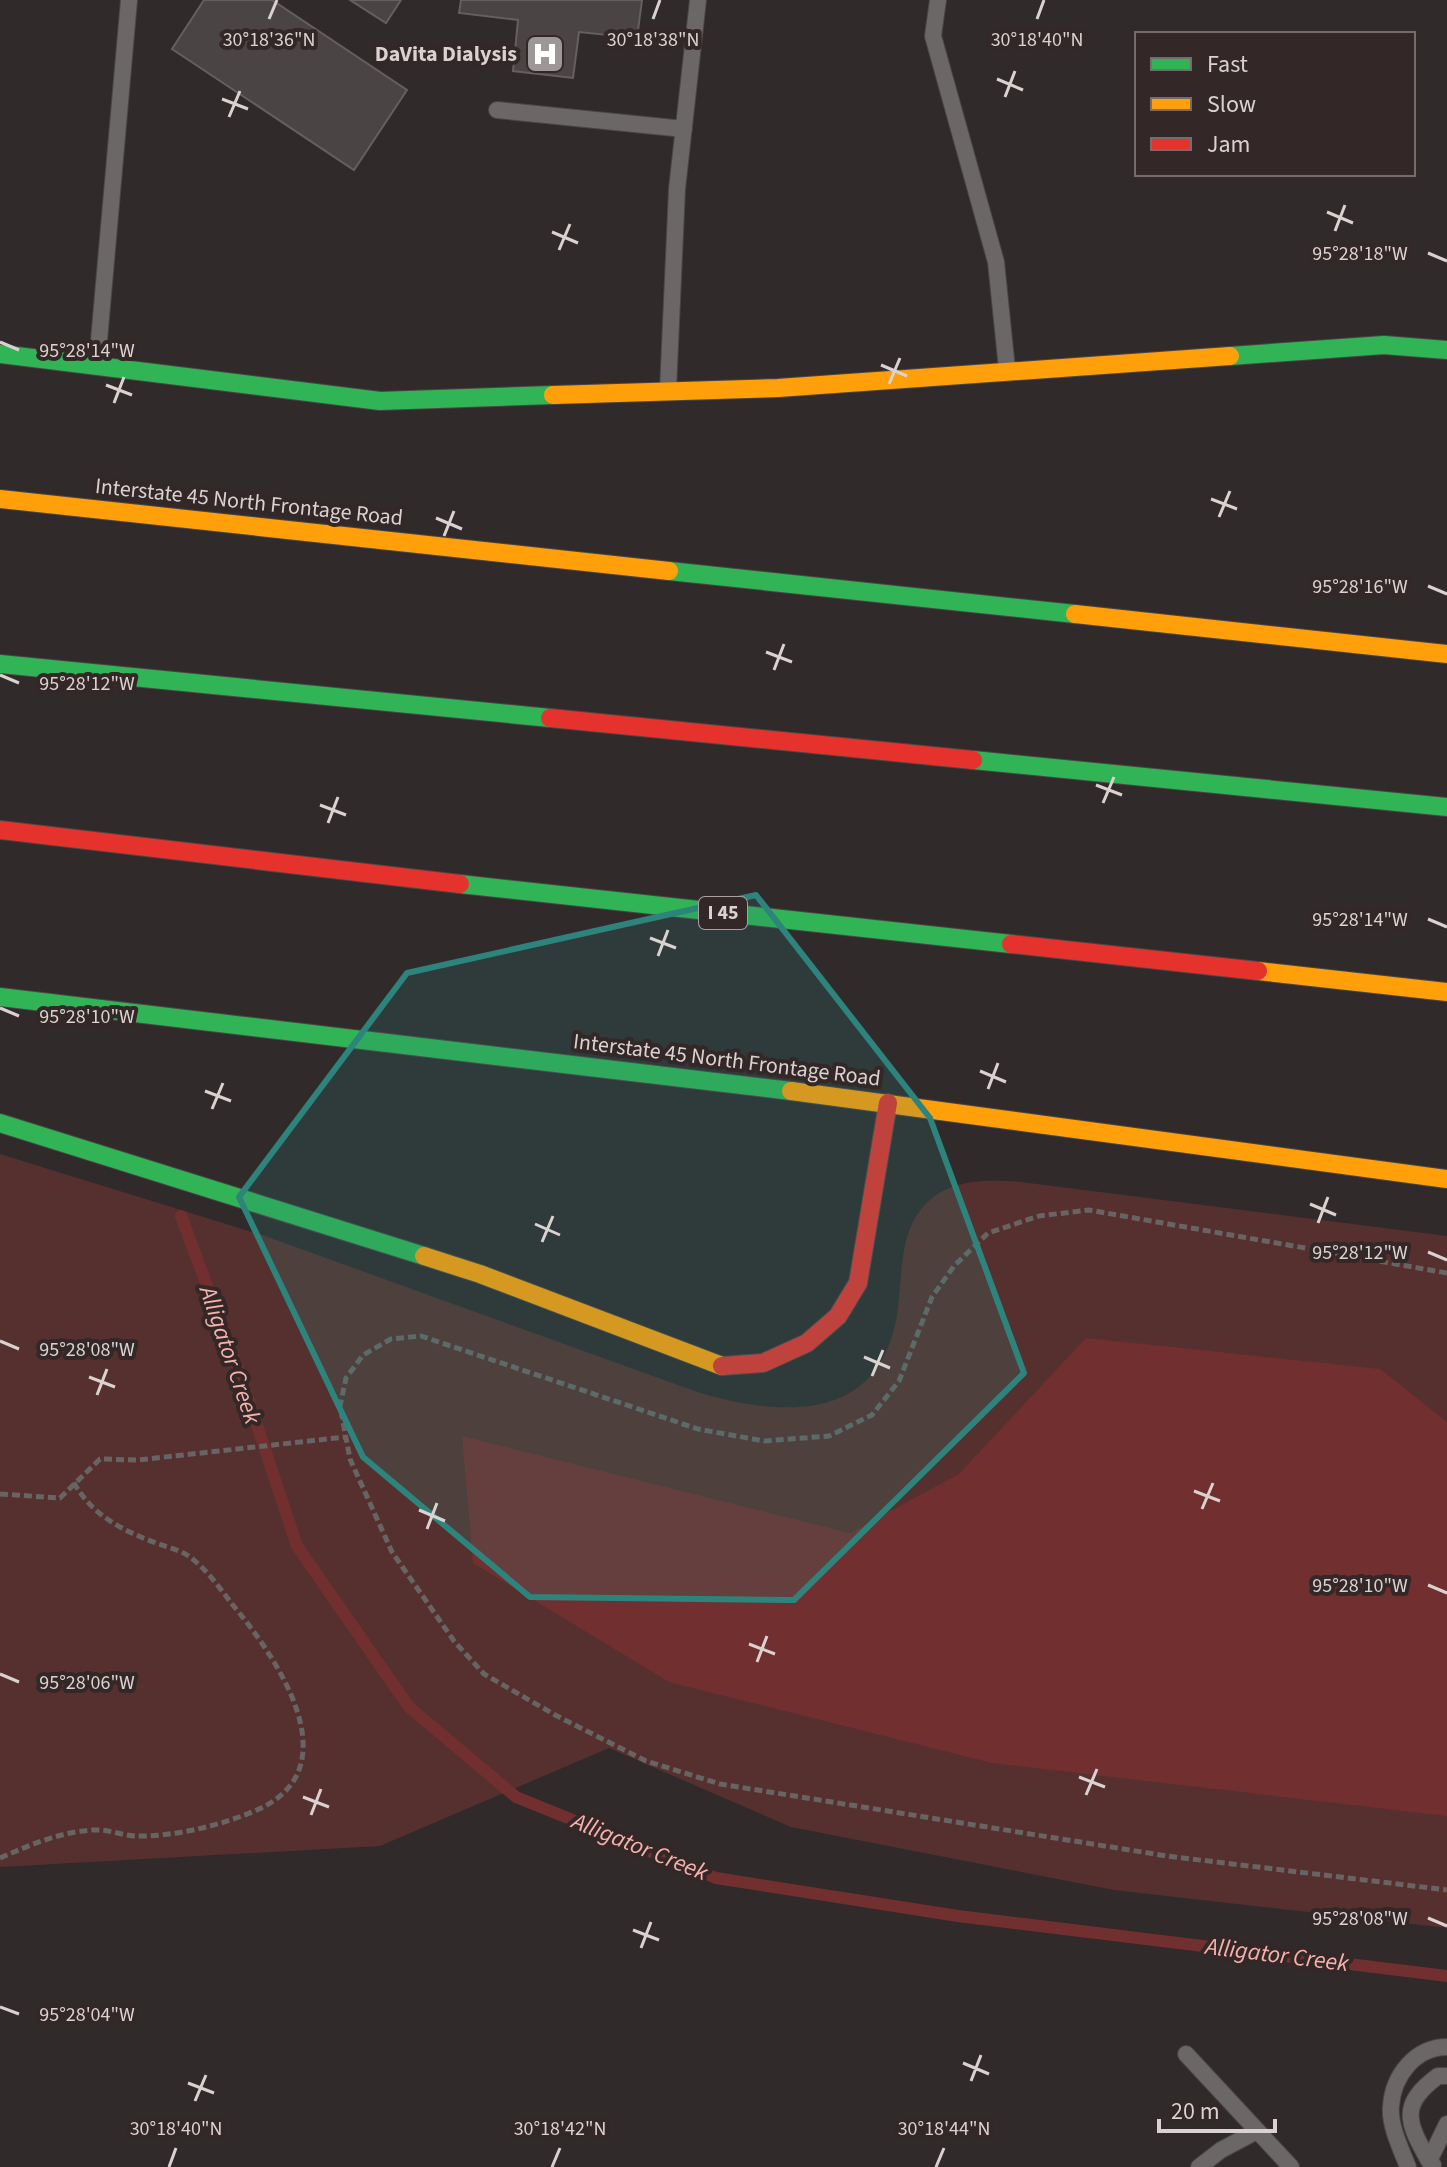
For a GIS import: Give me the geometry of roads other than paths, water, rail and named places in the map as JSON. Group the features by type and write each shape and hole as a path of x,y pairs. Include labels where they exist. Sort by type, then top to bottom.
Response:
{"main road":[{"path":"0,354 97,363 380,401 778,388 1384,345 1447,350"},
{"name":"Interstate 45 North Frontage Road","path":"0,499 1447,654"},
{"path":"6,665 1447,807"},
{"name":"I 45","path":"0,830 246,861 1447,992"},
{"name":"Interstate 45 North Frontage Road","path":"0,997 888,1103 1447,1179"},
{"path":"0,1123 480,1274 724,1367 763,1363 807,1343 838,1316 858,1283 888,1103"}],"lane":[{"path":"97,363 129,0"},
{"path":"668,391 677,189 698,0"},
{"path":"938,0 933,36 996,262 1007,372"},
{"path":"497,110 684,129"},
{"path":"1408,2167 1390,2108 1398,2077 1417,2057 1447,2047"},
{"path":"1186,2054 1291,2167"},
{"path":"1432,2164 1409,2118 1412,2101 1438,2076 1447,2076"},
{"path":"1432,2164 1435,2141 1447,2124"},
{"path":"1199,2167 1221,2150 1257,2131"}],"waterway":[{"name":"Alligator Creek","path":"181,1216 240,1374 297,1546 409,1707 516,1797 716,1878 958,1916 1447,1976"}],"place":[{"name":"DaVita Dialysis","path":"545,54"}]}
